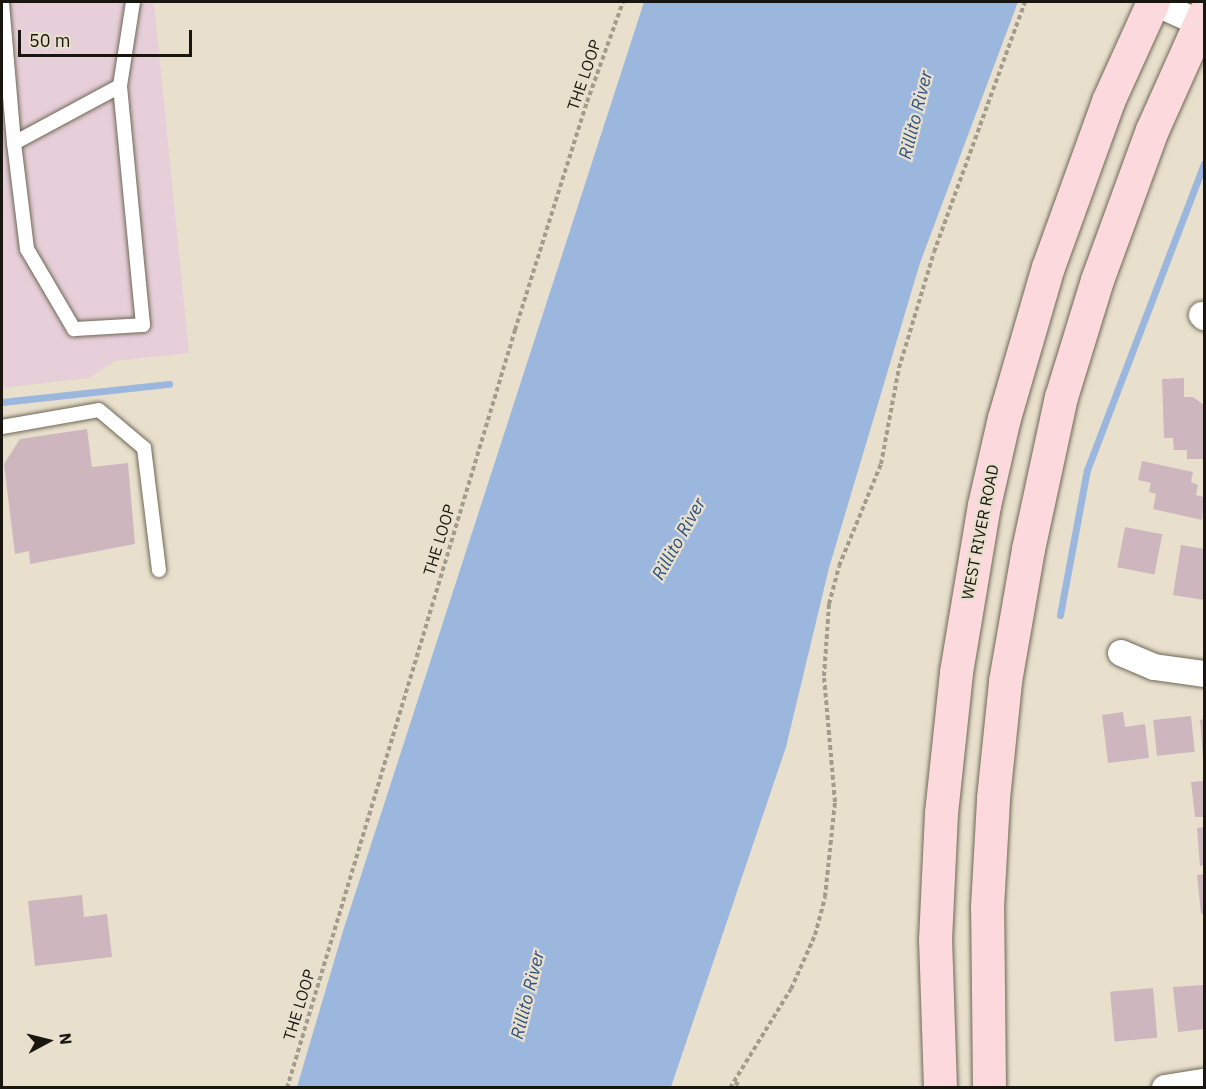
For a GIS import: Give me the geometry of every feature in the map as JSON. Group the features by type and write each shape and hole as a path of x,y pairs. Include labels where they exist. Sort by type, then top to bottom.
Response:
{"main road":[{"name":"WEST RIVER ROAD","path":"940,1088 935,940 941,813 956,672 984,505 1004,418 1048,267 1108,101 1153,2"},
{"path":"989,1088 987,907 993,798 1005,681 1028,549 1061,397 1096,280 1152,130 1203,21"}],"street":[{"path":"1153,2 1203,21"},
{"path":"1121,653 1154,667 1204,674"},
{"path":"1165,1088 1204,1082"}],"lane":[{"path":"2,3 14,143 27,249 74,329 143,325 120,86 133,2"},
{"path":"14,143 120,86"},
{"path":"2,427 99,410 144,448 159,570"}],"path":[{"name":"THE LOOP","path":"287,1088 515,330 587,102 623,2"},
{"path":"730,1088 791,990 815,935 825,897 835,802 824,676 829,604 839,566 881,464 899,368 931,262 1025,2"},
{"path":"735,1082 742,1088"}],"shaded area":[{"path":"2,2 154,2 189,353 115,361 89,378 2,388"}],"water":[{"name":"Rillito River","path":"644,2 1018,2 920,263 829,568 786,747 671,1087 297,1087 343,931"}],"building":[{"path":"1184,378 1184,397 1193,397 1204,405 1204,459 1187,459 1187,450 1174,450 1173,438 1164,438 1162,379"},
{"path":"87,429 92,467 128,463 135,544 30,564 29,551 15,554 4,464 20,439"},
{"path":"1142,461 1193,472 1191,482 1198,485 1196,495 1204,497 1202,520 1153,509 1156,494 1149,492 1151,483 1138,480"},
{"path":"1125,527 1162,534 1154,574 1117,567"},
{"path":"1181,545 1204,549 1204,600 1173,595"},
{"path":"1123,712 1125,727 1145,724 1149,758 1108,763 1102,715"},
{"path":"1191,716 1195,752 1157,756 1153,720"},
{"path":"1204,719 1204,758 1203,758 1200,720"},
{"path":"1204,781 1204,817 1195,817 1191,782"},
{"path":"1204,827 1204,865 1200,866 1197,828"},
{"path":"1204,874 1204,913 1201,914 1197,875"},
{"path":"82,895 84,917 107,914 112,957 35,966 28,901"},
{"path":"1204,985 1204,1029 1178,1032 1173,987"},
{"path":"1153,988 1157,1038 1115,1042 1110,992"}],"waterway":[{"path":"1060,615 1087,470 1204,164"},
{"path":"2,402 169,384"}]}
